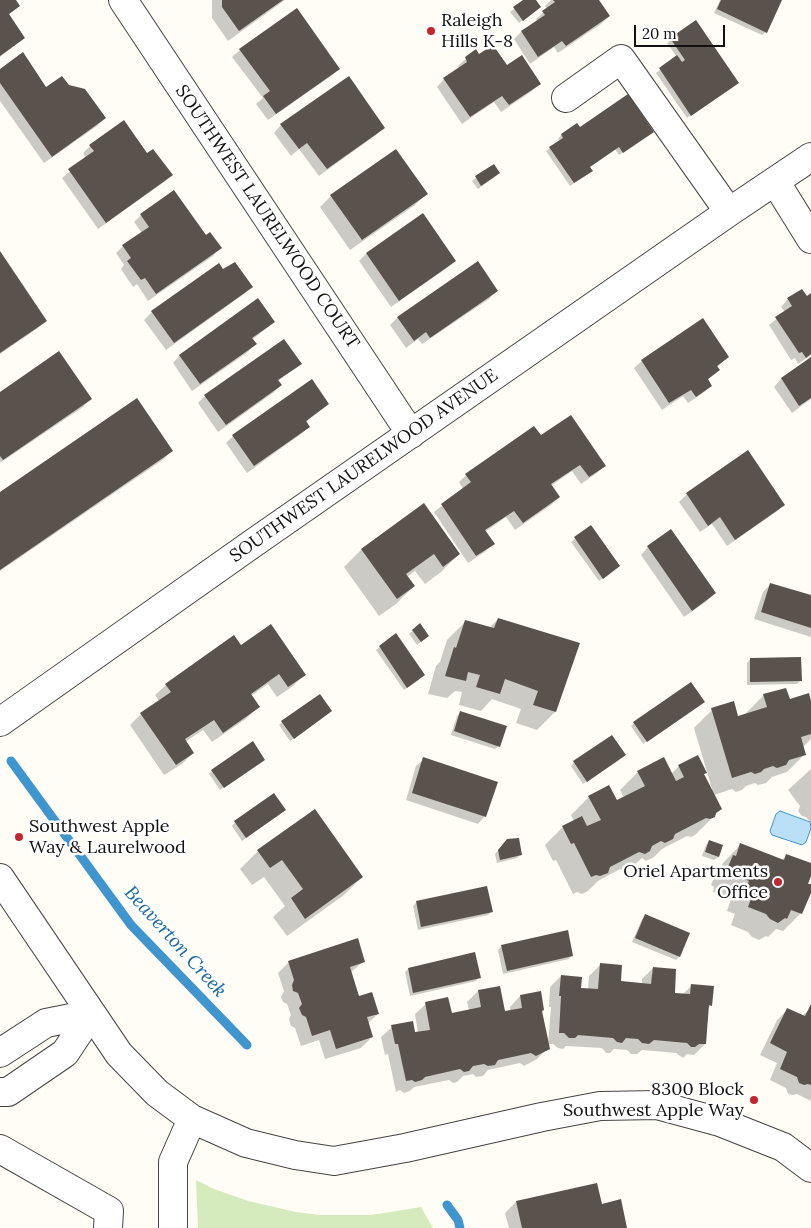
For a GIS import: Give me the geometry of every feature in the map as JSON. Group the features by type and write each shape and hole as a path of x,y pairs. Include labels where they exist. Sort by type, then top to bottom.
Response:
{"street":[{"name":"SOUTHWEST LAURELWOOD COURT","path":"123,0 411,434"},
{"path":"566,98 621,59 729,212"},
{"name":"SOUTHWEST LAURELWOOD AVENUE","path":"0,722 252,544 811,157"},
{"path":"775,181 811,239"},
{"path":"0,878 119,1054 157,1093 192,1119 246,1143 294,1155 334,1161 405,1148 600,1106 657,1105 720,1122 783,1147 811,1168"},
{"path":"0,1054 46,1023 91,1014"},
{"path":"0,1092 8,1092 66,1053 91,1014"},
{"path":"173,1228 173,1162 192,1119"},
{"path":"0,1149 109,1211 108,1228"}],"green space":[{"path":"196,1180 214,1189 248,1201 296,1212 320,1215 371,1215 421,1207 433,1228 198,1228"}],"water":[{"path":"780,811 810,822 811,828 806,842 802,845 772,835 770,831 776,814"}],"building":[{"path":"0,0 16,0 20,6 9,14 25,38 0,56"},
{"path":"222,0 283,0 239,31 222,7"},
{"path":"523,0 536,0 541,7 523,21 513,7"},
{"path":"553,0 599,0 610,16 566,46 562,41 538,57 521,31 545,15 542,11 555,2"},
{"path":"721,0 782,0 767,33 717,9"},
{"path":"297,8 340,69 276,114 263,96 270,91 239,49"},
{"path":"696,20 739,83 691,116 659,68 677,55 682,62 685,60 670,38"},
{"path":"493,45 507,65 522,55 541,84 509,105 502,96 470,117 443,78 467,62 465,57 476,49 479,54"},
{"path":"23,52 46,87 62,76 69,85 85,89 106,118 52,157 0,83 0,69"},
{"path":"349,76 385,128 327,169 307,143 299,149 280,124"},
{"path":"628,94 654,132 623,153 619,147 590,167 593,171 574,183 549,147 563,138 561,134 577,123 580,127"},
{"path":"124,120 147,153 153,149 173,175 106,223 68,169 94,151 89,145"},
{"path":"396,149 428,194 362,240 330,195"},
{"path":"494,164 500,173 481,186 475,176"},
{"path":"174,190 206,235 210,232 222,248 156,294 145,278 141,280 127,261 131,258 122,245 149,227 140,214"},
{"path":"423,213 456,261 399,301 366,253"},
{"path":"0,251 47,321 0,353"},
{"path":"478,261 498,291 430,338 426,332 414,341 397,317"},
{"path":"235,262 253,287 174,343 151,311 219,263 223,269"},
{"path":"802,289 807,296 811,293 811,354 806,358 802,352 799,353 775,317 792,306 787,298"},
{"path":"258,298 275,322 252,338 257,344 200,384 179,355"},
{"path":"703,318 729,357 717,366 720,370 708,379 712,386 696,397 691,390 669,403 641,360"},
{"path":"284,339 302,364 278,380 282,385 226,425 204,395"},
{"path":"59,351 92,399 3,460 0,456 0,392"},
{"path":"811,357 811,398 799,406 781,378"},
{"path":"312,379 329,404 306,421 310,427 254,466 232,435"},
{"path":"137,398 173,451 0,570 0,492"},
{"path":"571,415 606,466 589,477 580,465 551,484 560,497 523,523 514,511 485,530 495,544 476,556 441,504 471,482 465,474 534,426 541,435"},
{"path":"748,450 785,505 735,540 720,517 708,526 686,493"},
{"path":"424,503 460,554 443,567 434,554 406,574 415,586 397,599 361,549"},
{"path":"591,525 620,566 603,579 574,537"},
{"path":"671,529 716,593 692,611 647,546"},
{"path":"770,583 811,595 811,628 761,612"},
{"path":"498,618 580,643 556,712 533,705 538,691 505,679 500,694 476,687 480,675 468,672 466,681 445,676 465,620 494,628"},
{"path":"420,623 429,636 421,642 412,630"},
{"path":"271,624 306,675 288,687 279,674 251,694 260,707 223,733 214,720 185,739 194,753 176,765 140,713 171,692 165,684 234,635 241,645"},
{"path":"396,633 425,675 407,688 379,646"},
{"path":"801,657 802,681 750,682 750,658"},
{"path":"691,682 705,702 647,742 633,722"},
{"path":"786,688 790,699 809,693 811,701 811,734 801,737 806,755 789,760 786,765 777,768 773,766 755,774 751,772 732,778 711,708 734,701 738,716 767,707 763,694"},
{"path":"320,694 332,711 294,739 281,721"},
{"path":"460,711 507,726 500,747 454,731"},
{"path":"612,735 626,755 587,782 573,761"},
{"path":"253,741 265,760 224,788 211,770"},
{"path":"698,755 707,773 704,774 722,809 716,813 715,817 706,818 675,834 673,839 665,843 661,841 652,846 650,851 645,854 639,852 610,867 608,873 591,877 574,843 571,844 562,826 582,816 587,826 601,820 588,796 609,785 617,800 645,786 637,771 664,757 676,781 684,777 678,765"},
{"path":"423,757 498,782 486,817 412,793"},
{"path":"274,793 286,810 246,838 234,821"},
{"path":"315,809 363,877 305,919 291,898 303,889 282,860 270,868 257,850"},
{"path":"519,838 522,855 500,860 498,850 507,839"},
{"path":"709,840 723,845 719,857 705,852"},
{"name":"Oriel Apartments Office","path":"740,843 784,860 786,854 811,863 811,876 808,884 811,884 811,893 802,914 791,910 787,919 785,918 778,923 770,919 766,914 748,907 752,896 744,892 749,881 730,873 732,869 728,867 733,855 736,856"},
{"path":"487,886 493,912 421,927 416,901"},
{"path":"645,914 690,933 680,957 635,938"},
{"path":"568,930 573,956 507,971 501,945"},
{"path":"358,938 365,962 350,967 359,996 372,992 379,1014 367,1017 373,1037 336,1049 330,1030 312,1036 306,1017 302,1015 299,1008 302,1004 298,993 293,991 292,985 294,980 288,961"},
{"path":"475,952 481,978 413,993 408,968"},
{"path":"600,963 622,965 621,981 651,984 653,967 676,969 675,993 690,994 691,984 714,986 712,1006 709,1005 706,1044 691,1047 687,1043 654,1040 649,1044 642,1043 638,1039 626,1038 622,1043 617,1042 613,1038 578,1035 575,1038 569,1038 564,1033 559,1033 561,975 582,977 581,988 598,989"},
{"path":"500,986 505,1011 522,1008 520,995 541,991 544,1010 542,1011 550,1049 536,1056 531,1053 498,1060 495,1065 473,1066 469,1071 464,1072 460,1069 425,1077 415,1082 412,1080 406,1081 398,1044 395,1044 391,1025 413,1021 415,1032 430,1030 425,1002 448,997 452,1013 481,1007 478,990"},
{"path":"811,1004 811,1085 804,1085 799,1083 797,1077 780,1069 787,1052 770,1043 787,1008 805,1016"},
{"path":"597,1183 602,1204 621,1199 627,1228 522,1228 516,1201"}],"waterway":[{"name":"Beaverton Creek","path":"11,761 131,925 247,1045"},
{"name":"Beaverton Creek","path":"447,1205 458,1220 460,1228"}],"place":[{"name":"Raleigh Hills K-8","path":"431,31"},
{"name":"Southwest Apple Way & Laurelwood","path":"19,837"},
{"name":"Oriel Apartments Office","path":"778,882"},
{"name":"8300 Block Southwest Apple Way","path":"754,1100"}]}
